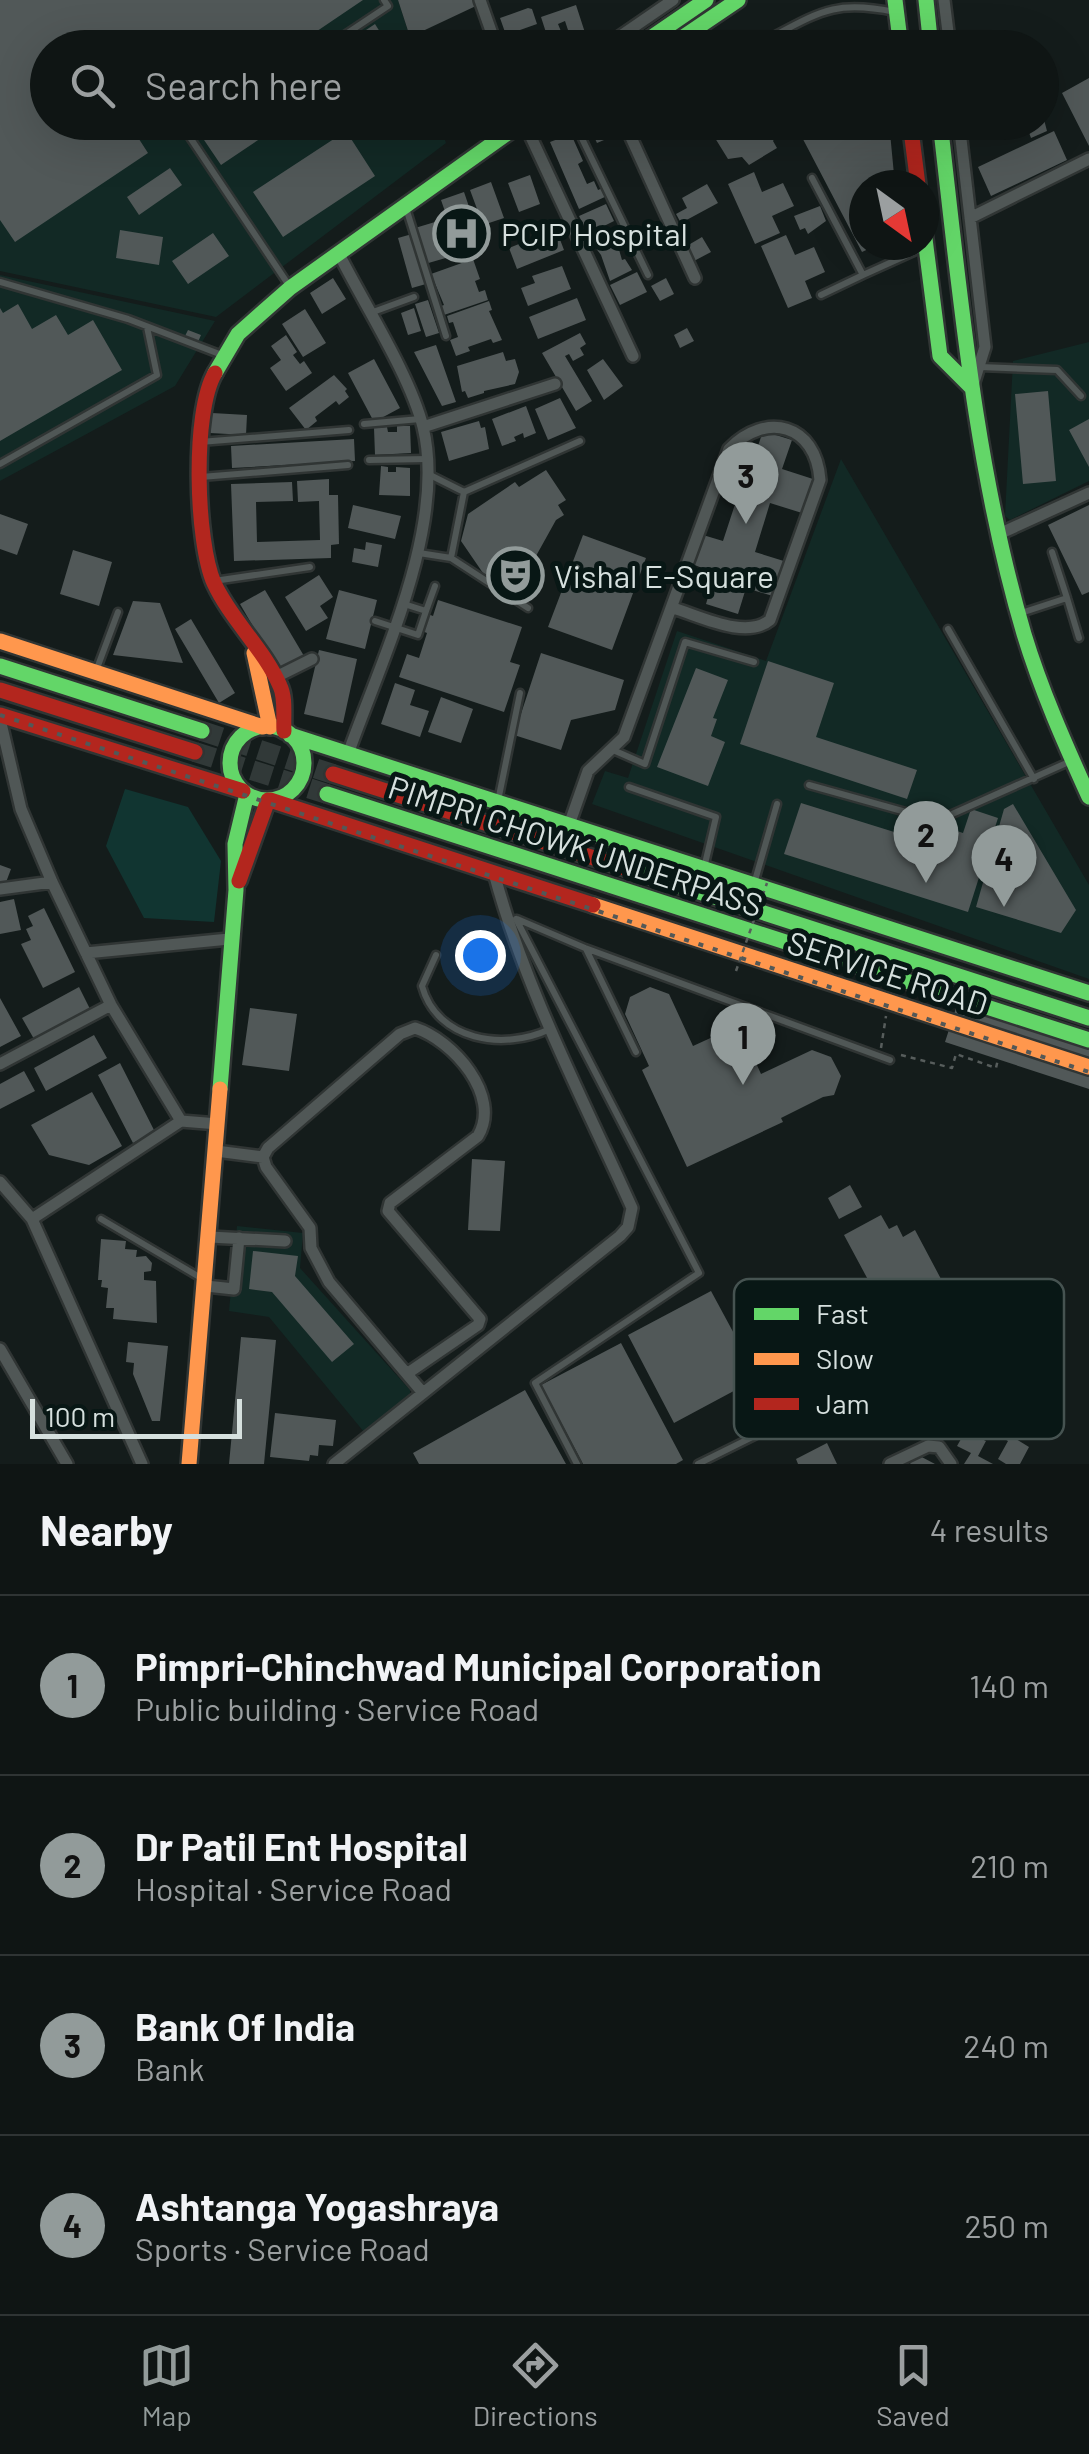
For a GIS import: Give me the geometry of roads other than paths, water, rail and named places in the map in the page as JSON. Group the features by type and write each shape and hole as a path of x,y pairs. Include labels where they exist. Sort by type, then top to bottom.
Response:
{"main road":[{"path":"662,30 706,0"},
{"path":"694,30 738,0"},
{"path":"926,0 929,30"},
{"path":"277,730 285,700 276,677 254,649 213,581 207,560 198,442 202,406 223,356 238,334 290,288 498,140"},
{"path":"912,140 916,170"},
{"path":"942,140 972,388 999,534 1037,672 1070,761 1089,797"},
{"path":"928,260 940,356 972,388"},
{"name":"SERVICE ROAD","path":"0,641 760,884 1089,994"},
{"path":"0,717 269,800 290,792 302,774 302,752 277,730 254,649"},
{"path":"0,666 202,731"},
{"path":"0,690 195,752"},
{"path":"189,1464 236,890 235,844 245,793 231,774 232,752 244,735 277,730"},
{"name":"PIMPRI CHOWK UNDERPASS","path":"333,774 1089,1018"},
{"name":"PIMPRI CHOWK UNDERPASS","path":"327,794 1089,1040"},
{"path":"236,890 269,800"},
{"name":"SERVICE ROAD","path":"269,800 1089,1067"}],"street":[{"path":"480,0 491,30"},
{"path":"944,0 948,30"},
{"path":"627,30 665,2"},
{"path":"531,140 633,356"},
{"path":"632,140 695,278"},
{"path":"961,140 985,347 972,388"},
{"path":"970,218 1089,159"},
{"path":"339,254 414,402 427,459 419,553 348,754"},
{"path":"421,423 555,384"},
{"path":"570,825 583,779 613,750 628,727 729,449 762,428 774,426 799,434 816,456 820,480 770,620 762,626 746,628 673,608"},
{"path":"999,534 1089,493"},
{"path":"276,677 312,659"},
{"path":"0,717 20,810 52,882 111,1005 181,1121"},
{"path":"334,1464 620,1236 632,1218 632,1208 551,1028 494,873"},
{"path":"0,889 52,882"},
{"path":"86,953 229,939"},
{"path":"0,1064 111,1005"},
{"path":"262,1157 400,1034 415,1028 431,1033 467,1064 484,1104 486,1123 478,1136 390,1203 388,1211 480,1319 478,1325 408,1373"},
{"path":"32,1219 181,1121 218,1124"},
{"path":"216,1150 262,1157"},
{"path":"262,1157 310,1228 311,1248 330,1282 423,1393"},
{"path":"0,1182 32,1219 142,1464"},
{"path":"210,1237 286,1241"},
{"path":"206,1284 234,1289 239,1238"},
{"path":"0,1350 67,1464"},
{"path":"890,1464 928,1446 938,1447 951,1464"}],"lane":[{"path":"352,30 388,6 384,0"},
{"path":"786,30 848,2 896,6"},
{"path":"192,140 290,288"},
{"path":"583,140 648,274"},
{"path":"812,178 863,275"},
{"path":"406,206 446,336"},
{"path":"821,295 889,260"},
{"path":"0,282 147,326 223,356"},
{"path":"369,314 414,297"},
{"path":"0,464 157,376 147,326"},
{"path":"980,366 1057,370 1081,396"},
{"path":"364,424 421,423"},
{"path":"198,442 349,430"},
{"path":"464,492 580,440"},
{"path":"369,460 427,459"},
{"path":"200,477 348,465"},
{"path":"427,474 464,492"},
{"path":"451,558 464,492"},
{"path":"1052,552 1079,638"},
{"path":"419,553 451,558 528,608"},
{"path":"213,581 310,566"},
{"path":"375,621 418,634 434,586"},
{"path":"1020,613 1067,598"},
{"path":"402,603 426,611"},
{"path":"96,672 118,612"},
{"path":"948,629 1034,779"},
{"path":"613,750 645,764 685,642 754,662"},
{"path":"498,802 520,693"},
{"path":"809,785 931,819 950,816 1070,761"},
{"path":"629,787 720,819 704,869"},
{"path":"760,884 778,804"},
{"path":"510,916 585,948 890,1060"},
{"path":"510,916 699,1273 535,1383 578,1464"},
{"path":"585,948 636,1052"},
{"path":"436,955 422,986 427,1005 462,1033 494,1042 528,1039 551,1028"},
{"path":"101,1219 206,1284"},
{"path":"698,1464 748,1439"}],"tunnel":[{"path":"202,731 333,774"},
{"path":"195,752 327,794"}],"railway":[{"path":"0,715 1089,1072"}],"place":[{"name":"PCIP Hospital","path":"462,233"},
{"name":"Bank Of India","path":"746,524"},
{"name":"Vishal E-Square","path":"515,575"},
{"name":"Dr Patil Ent Hospital","path":"926,883"},
{"name":"Ashtanga Yogashraya","path":"1004,907"},
{"name":"Pimpri-Chinchwad Municipal Corporation","path":"743,1085"}]}
